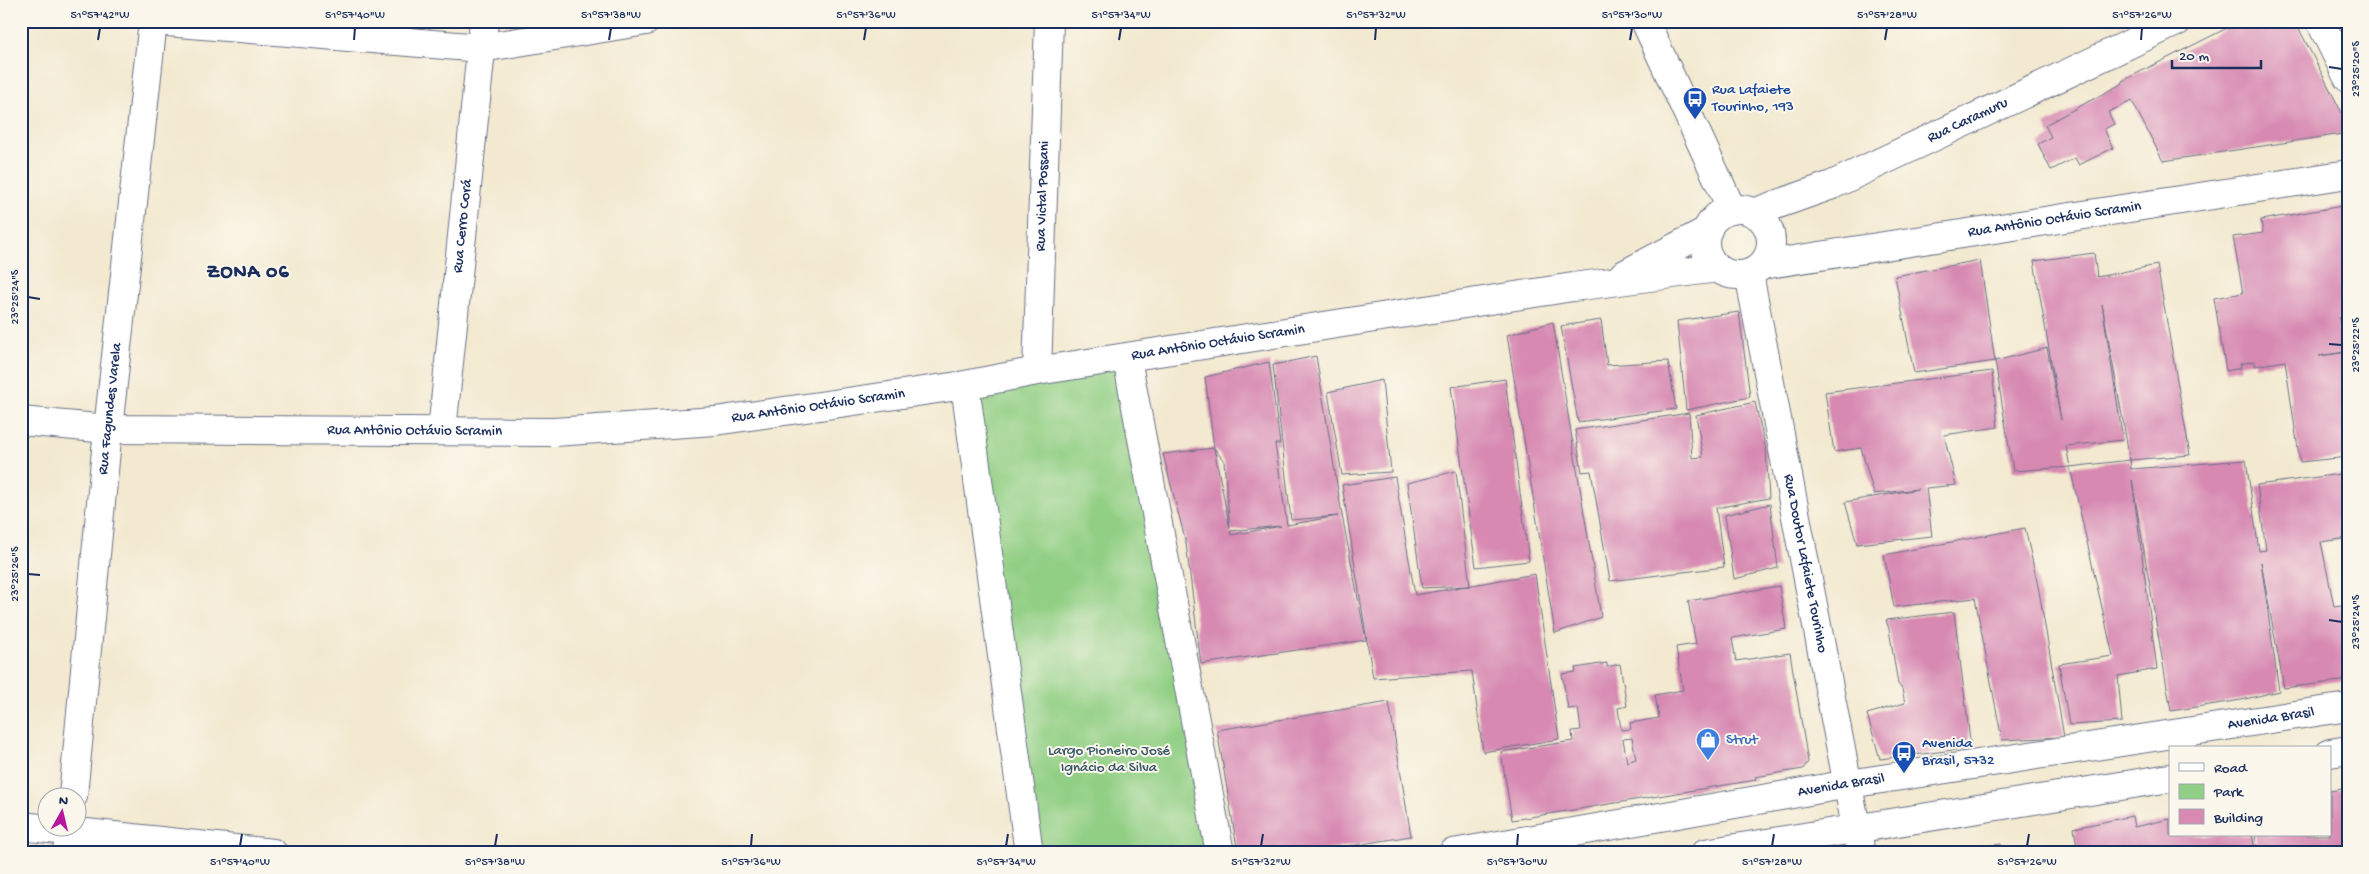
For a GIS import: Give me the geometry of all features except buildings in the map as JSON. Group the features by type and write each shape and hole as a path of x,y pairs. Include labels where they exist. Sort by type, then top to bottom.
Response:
{"street":[{"path":"154,21 481,48 646,21"},
{"name":"Rua Fagundes Varela","path":"74,786 108,429 154,21"},
{"name":"Rua Cerro Corá","path":"442,431 484,21"},
{"name":"Rua Victal Possani","path":"1037,371 1049,21"},
{"path":"1645,21 1742,211"},
{"name":"Rua Caramuru","path":"1742,211 1832,185 2178,21"},
{"path":"2320,21 2348,78"},
{"name":"Rua Antônio Octávio Scramin","path":"1755,269 2348,174"},
{"path":"1742,211 1762,219 1768,227 1771,249 1755,269 1738,275 1727,273 1718,268 1706,250 1708,230 1714,220 1722,214 1742,211"},
{"name":"Rua Antônio Octávio Scramin","path":"1606,284 1708,230"},
{"name":"Rua Antônio Octávio Scramin","path":"21,421 108,429 554,432 715,421 966,385 1037,371 1127,359 1718,268"},
{"name":"Rua Doutor Lafaiete Tourinho","path":"1755,269 1859,841"},
{"path":"1127,359 1220,853"},
{"path":"966,385 1029,853"},
{"name":"Avenida Brasil","path":"1453,853 1849,784 2348,707"},
{"path":"2332,753 2348,750"},
{"path":"1705,853 1859,841 2169,778"},
{"path":"21,826 69,837 273,853"}],"green space":[{"name":"Largo Pioneiro José Ignácio da Silva","path":"1127,359 1220,853 1029,853 965,385"}],"place":[{"name":"Rua Lafaiete Tourinho, 193","path":"1695,120"},
{"name":"Strut","path":"1708,761"},
{"name":"Avenida Brasil, 5732","path":"1904,774"}],"district":[{"name":"ZONA 06","path":"248,273"}]}
